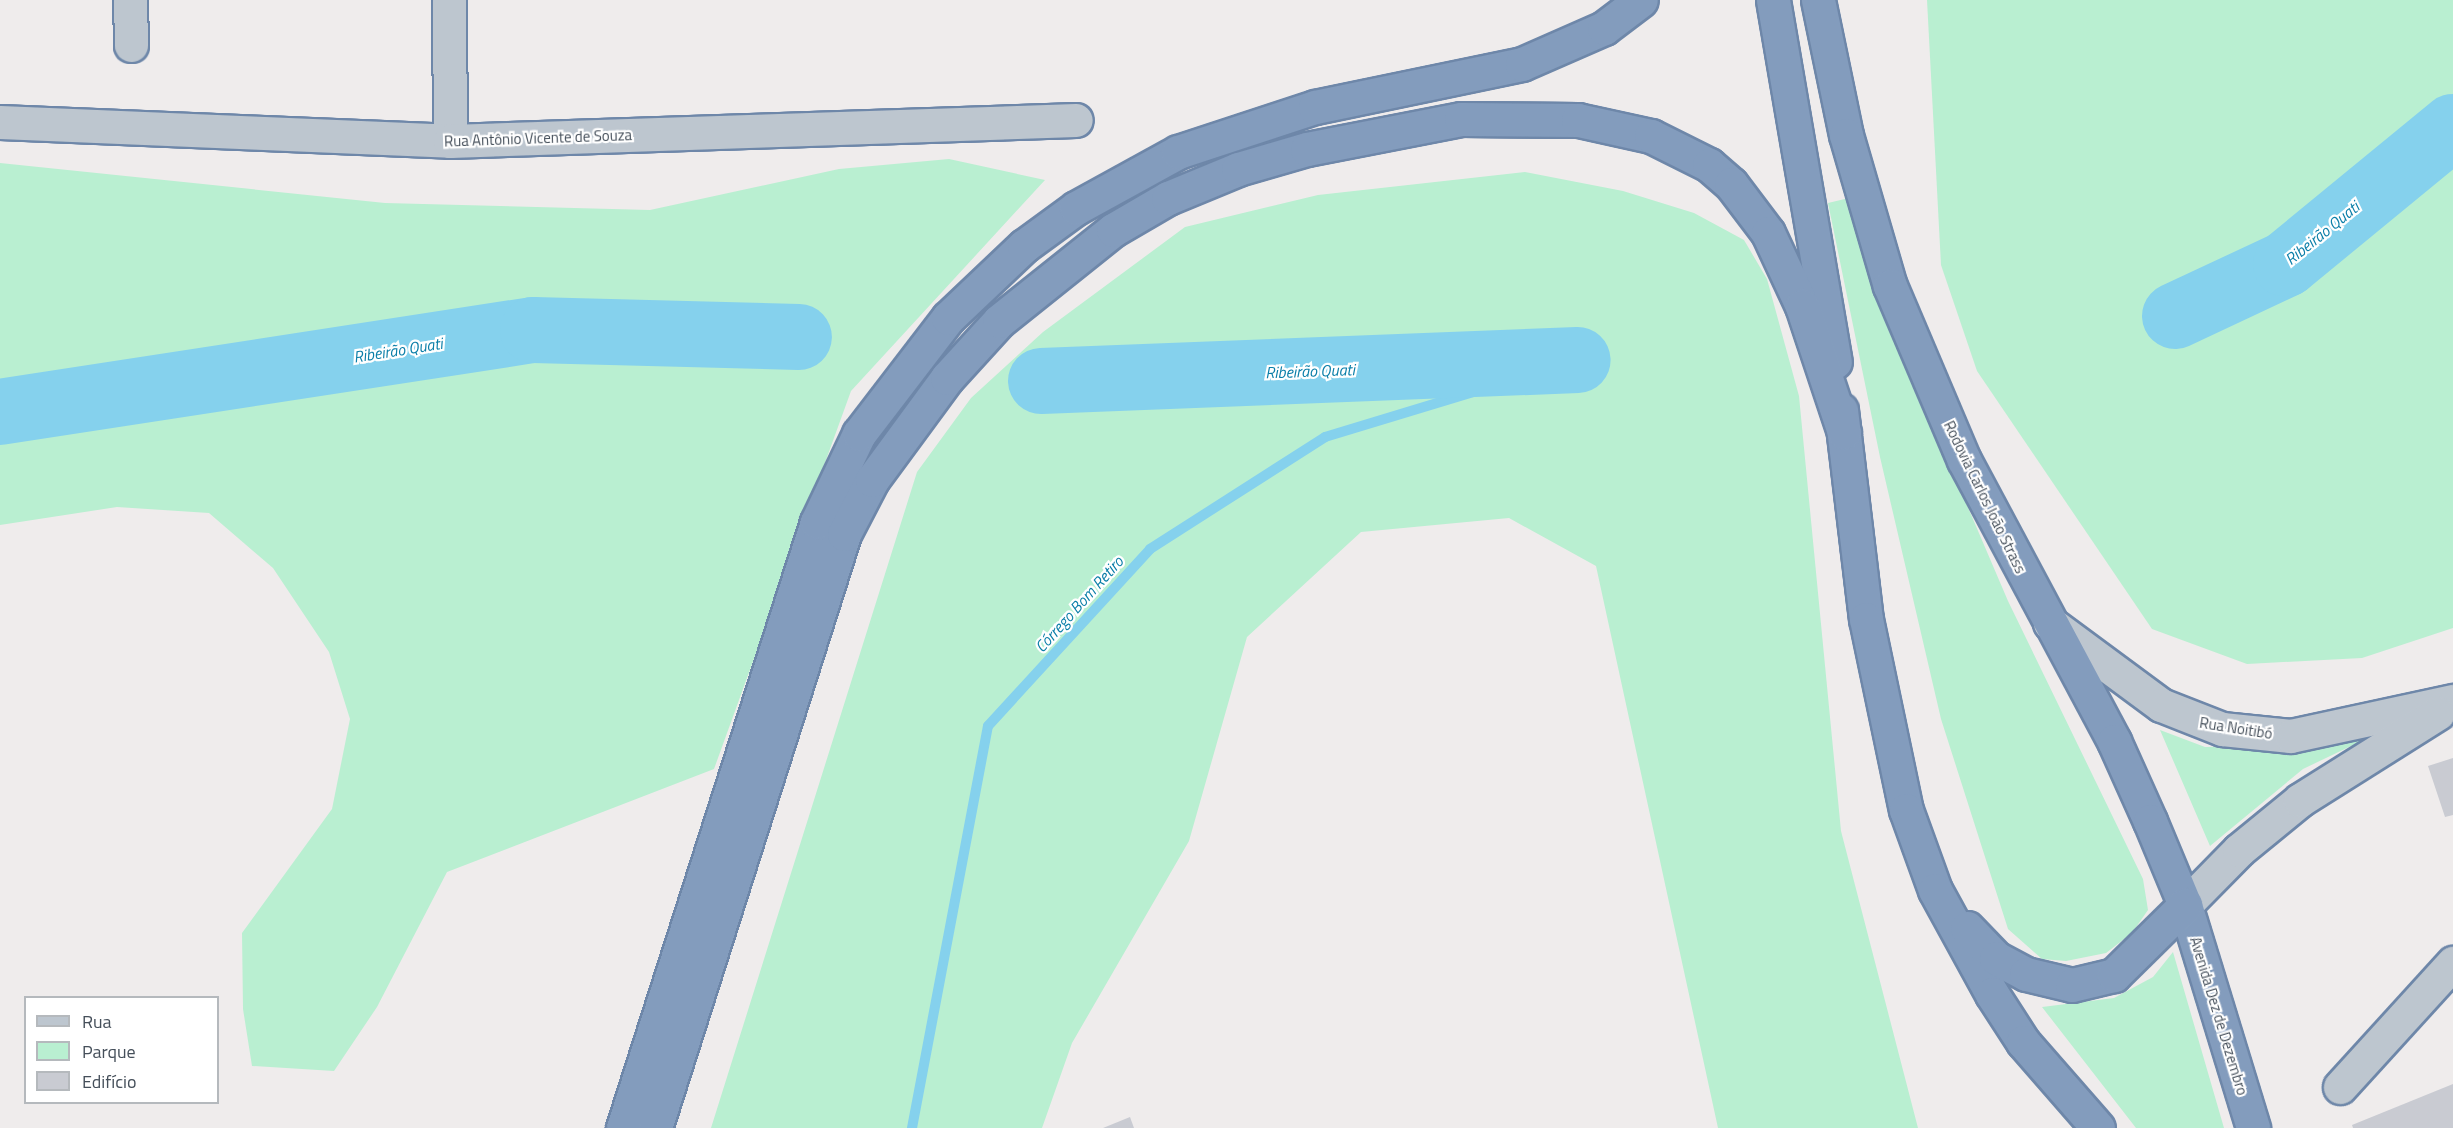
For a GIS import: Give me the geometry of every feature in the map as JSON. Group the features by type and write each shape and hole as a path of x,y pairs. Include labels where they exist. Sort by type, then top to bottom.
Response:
{"highway":[{"path":"623,1128 817,522 859,434 948,318 1024,246 1076,208 1178,152 1315,106 1522,64 1604,28 1641,0"},
{"path":"1773,0 1828,302 1844,432 1888,737 1906,810 1935,890 2023,1042 2098,1128"},
{"name":"Rodovia Carlos João Strass","path":"1818,0 1846,135 1890,286 1964,460 2114,741 2185,905"},
{"path":"655,1128 844,534 872,480 947,378 999,321 1113,230 1159,204 1238,169 1287,155 1461,119 1578,120 1651,136 1708,165 1731,184 1768,233 1802,306 1844,432"},
{"path":"1935,890 1996,958 2048,983 2072,985 2114,975 2185,905"},
{"name":"Avenida Dez de Dezembro","path":"2185,905 2253,1128"}],"street":[{"path":"130,0 131,45"},
{"path":"449,0 450,141"},
{"name":"Rua Antônio Vicente de Souza","path":"0,122 450,141 1076,120"},
{"name":"Rua Noitibó","path":"2048,620 2160,705 2222,729 2291,736 2453,702"},
{"name":"Rua Noitibó","path":"2185,905 2239,850 2300,800 2453,702"},
{"path":"2340,1087 2453,963"}],"green space":[{"path":"1927,0 2453,0 2453,628 2362,658 2247,664 2152,629 1977,371 1941,265"},
{"path":"949,159 1045,180 851,391 714,769 447,872 377,1007 334,1071 252,1066 243,1009 242,933 332,809 350,719 329,652 273,568 209,513 117,507 0,525 0,163 385,203 650,210 839,169"},
{"path":"1525,172 1623,191 1694,213 1744,240 1767,279 1799,396 1841,831 1918,1128 1718,1128 1596,566 1509,518 1361,532 1247,637 1189,841 1072,1043 1042,1128 711,1128 917,472 971,398 1043,332 1185,227 1318,195"},
{"path":"1849,198 1934,428 2008,601 2143,879 2148,910 2132,933 2106,953 2066,961 2042,959 2008,929 1941,719 1880,457 1828,203"},
{"path":"2397,724 2303,769 2210,846 2160,730 2205,747 2280,746"},
{"path":"2173,952 2224,1128 2136,1128 2042,1007 2114,998 2153,977"}],"building":[{"path":"2453,758 2453,815 2445,817 2428,766"},
{"path":"2453,1084 2453,1128 2353,1128 2352,1125"},
{"path":"1130,1117 1134,1128 1103,1128"}],"waterway":[{"name":"Ribeirão Quati","path":"2175,316 2286,264 2453,127"},
{"name":"Ribeirão Quati","path":"0,412 533,330 799,337"},
{"name":"Córrego Bom Retiro","path":"912,1128 988,726 1150,549 1325,437 1578,360"},
{"name":"Ribeirão Quati","path":"1041,381 1578,360"}]}
